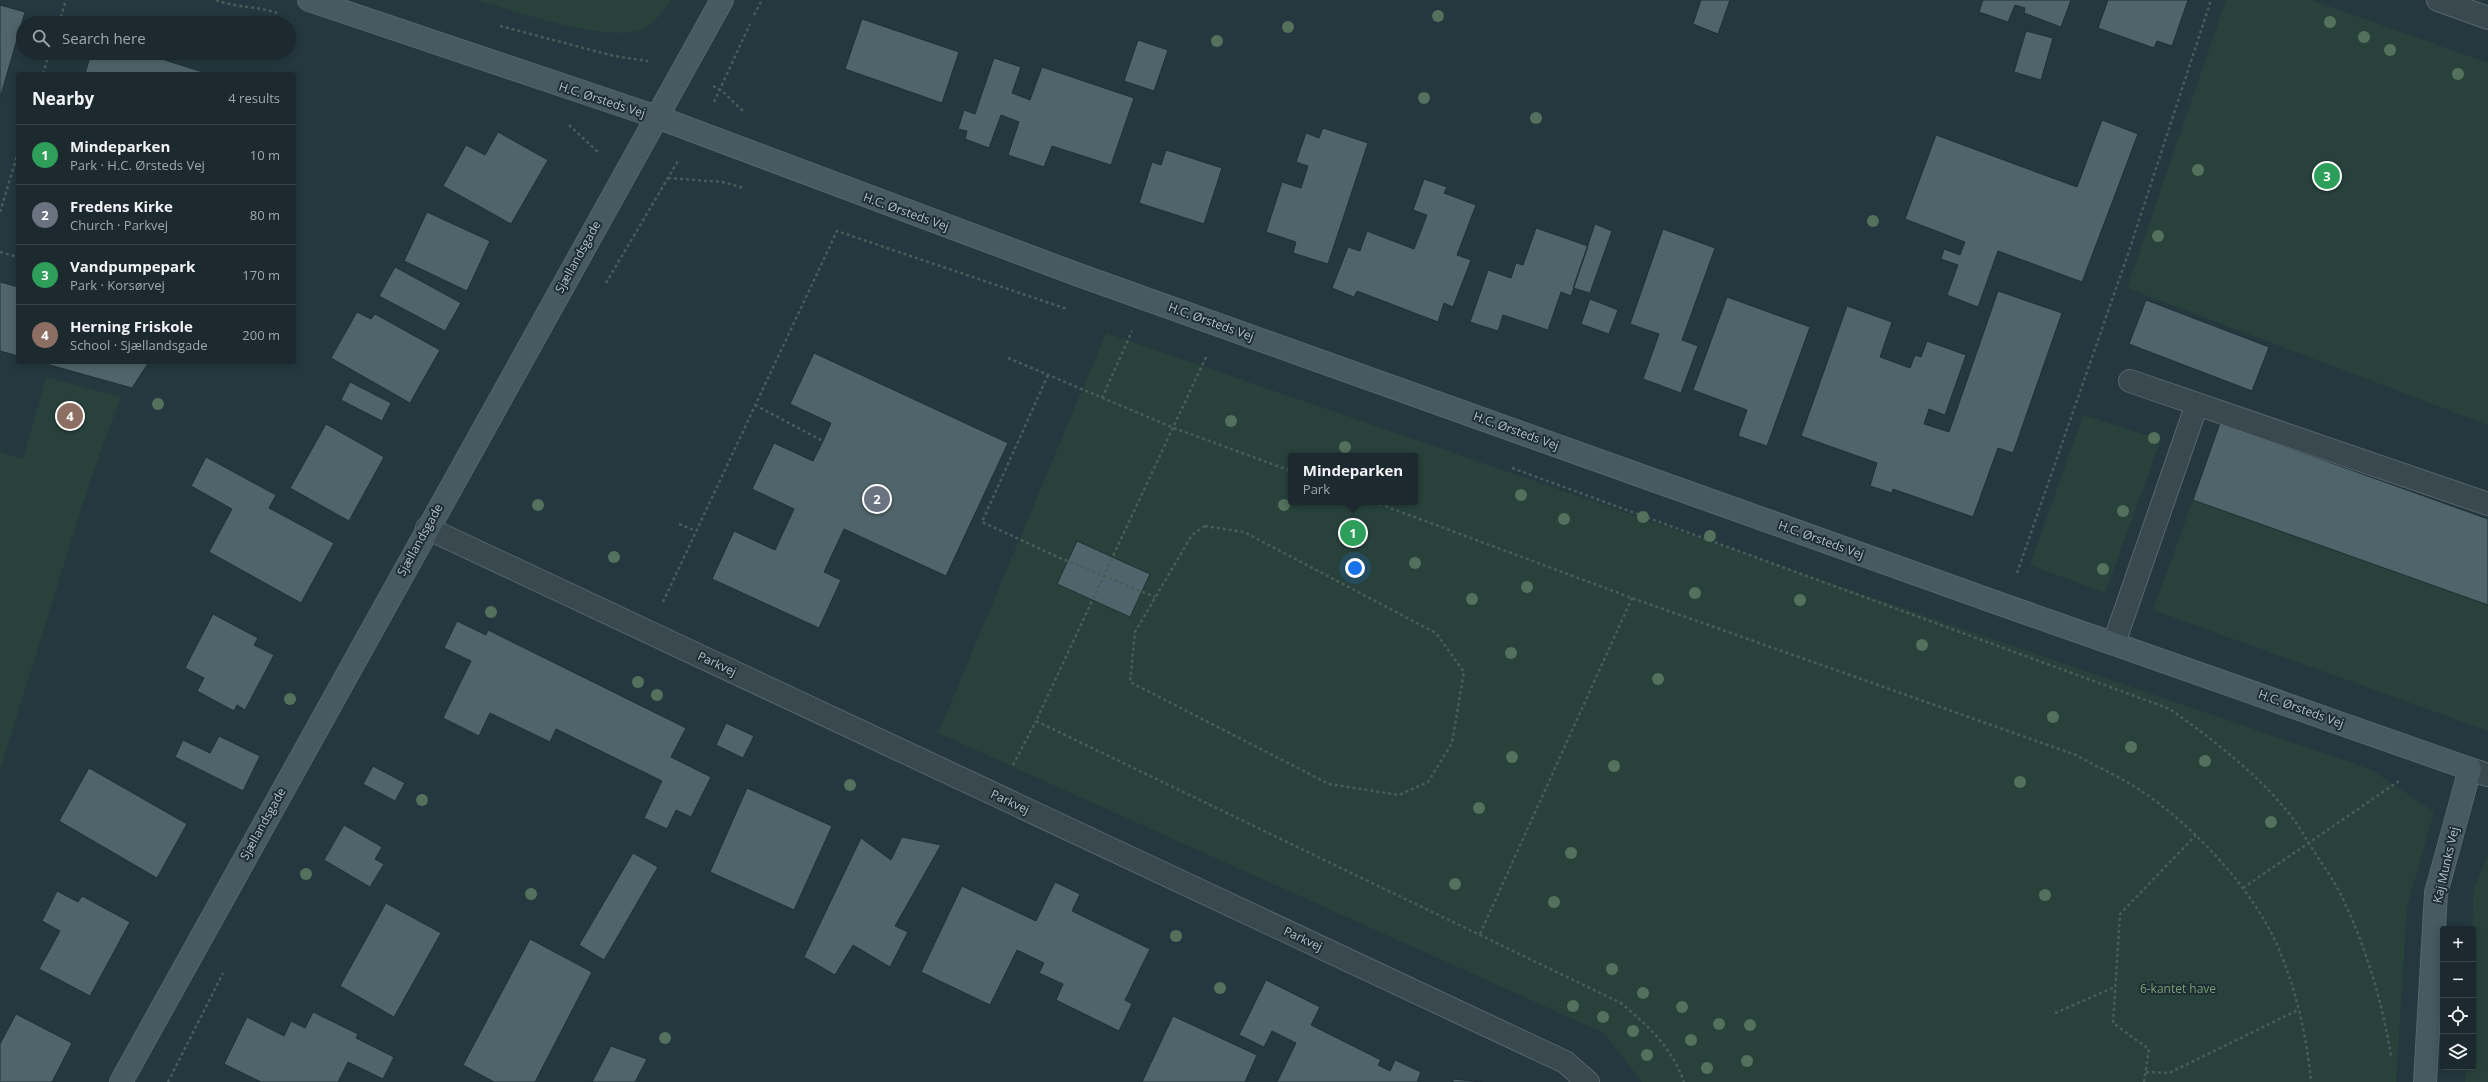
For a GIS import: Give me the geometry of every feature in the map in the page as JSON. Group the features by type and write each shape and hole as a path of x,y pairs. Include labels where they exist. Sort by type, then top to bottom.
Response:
{"street":[{"name":"H.C. Ørsteds Vej","path":"309,0 657,117 1076,274 2006,606 2479,772"},
{"name":"Sjællandsgade","path":"121,1082 427,528 722,0"},
{"path":"2438,0 2488,18"},
{"path":"2130,381 2488,504"},
{"path":"2114,643 2197,404"},
{"name":"Parkvej","path":"427,528 1565,1062 1588,1082"},
{"name":"Kaj Munks Vej","path":"2425,1082 2436,893 2479,772"}],"path":[{"path":"61,16 66,0"},
{"path":"721,90 762,0"},
{"path":"2006,606 2129,251 2211,0"},
{"path":"44,72 47,60"},
{"path":"0,212 16,160"},
{"path":"649,632 837,231 1072,311"},
{"path":"0,252 16,256"},
{"path":"1125,329 1140,334"},
{"path":"1102,398 1132,331"},
{"path":"1198,354 1213,359"},
{"path":"997,796 1036,721 1174,428 1206,356"},
{"path":"1008,358 1174,428 1288,470"},
{"path":"1048,375 982,522 1155,597"},
{"path":"755,405 823,441"},
{"path":"1505,466 2170,709 2229,754 2283,805 2308,843 2341,896 2356,929 2385,1020 2392,1062"},
{"path":"1382,505 1632,598 2076,755 2140,790 2196,835 2243,888 2278,947 2298,1010 2311,1082"},
{"path":"679,524 696,531"},
{"path":"1205,526 1244,532 1436,633 1464,672 1452,743 1428,782 1399,795 1329,784 1130,682 1135,632 1155,597 1192,535 1205,526"},
{"path":"1480,934 1632,598"},
{"path":"1036,721 1621,1003 1658,1035 1675,1062 1684,1082"},
{"path":"2243,888 2434,757"},
{"path":"2144,1082 2149,1049 2113,1023 2120,914 2196,835"},
{"path":"2056,1013 2115,987"},
{"path":"2146,1072 2169,1073 2298,1010"}],"green space":[{"path":"476,0 671,0 657,18 647,27 632,32 612,33 563,25"},
{"path":"2226,0 2311,0 2488,63 2488,425 2127,288"},
{"name":"6-kantet have","path":"1106,333 2372,770 2434,812 2407,907 2396,1082 1642,1082 1604,1033 938,733"},
{"path":"46,377 121,397 90,481 0,770 0,452 26,460 23,459"},
{"path":"2083,415 2161,440 2105,593 2030,565"},
{"path":"2193,500 2488,605 2488,731 2153,610"},
{"path":"2488,855 2488,1082 2465,1082 2466,1070 2476,1070 2476,926 2472,926 2474,887"}],"building":[{"path":"1701,0 1730,0 1718,34 1693,24"},
{"path":"1983,0 2071,0 2061,27 2024,13 2025,8 2015,5 2008,22 1979,12"},
{"path":"2108,0 2188,0 2172,46 2157,41 2154,48 2098,28"},
{"path":"0,5 25,12 24,16 16,16 16,43 0,98"},
{"path":"862,19 959,52 942,103 845,69"},
{"path":"2026,31 2053,38 2041,80 2014,72"},
{"path":"1138,40 1168,50 1154,91 1124,81"},
{"path":"994,58 1021,67 1012,93 1030,100 1042,67 1134,98 1111,165 1052,146 1044,167 1008,155 1019,122 1001,115 989,148 965,139 967,131 958,129 964,110 975,114"},
{"path":"89,60 165,60 203,72 86,72"},
{"path":"2102,120 2138,134 2082,282 1998,251 1978,307 1947,295 1958,265 1941,259 1944,249 1960,255 1965,242 1905,219 1936,135 2077,187"},
{"path":"1323,128 1368,143 1328,264 1293,253 1296,242 1266,232 1282,182 1301,188 1308,166 1296,162 1306,133 1319,138"},
{"path":"498,132 548,160 511,224 443,186 466,145 485,155"},
{"path":"1166,150 1222,168 1204,224 1139,203 1152,162 1161,165"},
{"path":"1424,179 1447,187 1444,193 1476,205 1457,255 1471,260 1453,307 1444,303 1438,322 1357,291 1354,297 1332,288 1348,247 1360,251 1367,231 1414,249 1427,215 1413,210"},
{"path":"427,212 490,241 467,291 404,261"},
{"path":"1595,224 1612,231 1590,293 1573,288"},
{"path":"1536,228 1588,246 1571,296 1561,292 1548,330 1503,315 1498,331 1470,322 1488,270 1511,278 1516,263 1523,265"},
{"path":"1663,229 1715,248 1682,340 1698,346 1681,393 1643,379 1659,334 1630,324"},
{"path":"395,267 461,303 445,331 379,296"},
{"path":"0,282 16,286 16,355 0,351"},
{"path":"1998,291 2062,313 2013,453 1998,448 1973,517 1893,489 1892,493 1870,486 1877,463 1801,436 1847,306 1892,322 1880,357 1910,368 1915,355 1921,357 1927,341 1966,355 1945,415 1929,409 1924,424 1949,432"},
{"path":"1727,297 1810,327 1767,446 1738,436 1747,410 1693,390"},
{"path":"1590,299 1618,310 1609,334 1581,324"},
{"path":"2146,300 2269,347 2252,391 2129,344"},
{"path":"357,312 371,319 375,314 440,350 410,403 331,358"},
{"path":"814,353 1008,443 946,576 844,529 824,572 841,580 819,628 712,579 734,531 775,550 794,509 752,489 774,443 813,461 823,441 831,423 790,404"},
{"path":"46,364 148,364 132,388"},
{"path":"350,382 391,403 382,421 341,400"},
{"path":"2220,423 2488,519 2488,605 2193,500"},
{"path":"326,424 384,457 349,521 290,488"},
{"path":"206,457 276,495 269,508 334,543 301,603 209,552 232,509 191,486"},
{"path":"1077,541 1150,574 1130,617 1057,584"},
{"path":"213,614 258,638 254,645 274,655 245,710 237,705 234,711 197,691 204,678 185,668"},
{"path":"457,621 486,635 488,630 686,728 671,757 711,777 691,817 676,810 667,829 644,818 662,781 556,729 550,742 490,713 479,736 443,718 471,661 444,648"},
{"path":"726,723 754,736 743,758 716,745"},
{"path":"219,736 260,756 243,791 175,757 183,740 210,753"},
{"path":"373,766 405,783 395,801 363,784"},
{"path":"89,768 187,824 157,878 59,821"},
{"path":"747,788 832,826 794,910 710,872"},
{"path":"344,825 382,847 375,859 384,864 370,887 324,860"},
{"path":"902,837 941,845 895,926 908,932 890,967 853,945 835,975 804,957 861,838 891,860"},
{"path":"633,853 658,867 604,960 579,945"},
{"path":"1055,882 1080,894 1072,911 1150,949 1125,1000 1132,1004 1119,1031 1056,1000 1063,984 1039,973 1044,963 1017,950 990,1005 921,972 962,886 1036,921"},
{"path":"57,891 78,902 82,896 130,922 90,996 39,969 60,931 42,921"},
{"path":"386,903 441,933 394,1017 340,986"},
{"path":"530,939 592,972 535,1082 494,1082 463,1065"},
{"path":"1266,980 1320,1007 1311,1025 1381,1060 1378,1065 1390,1071 1395,1060 1421,1072 1417,1082 1277,1082 1296,1043 1272,1031 1264,1047 1239,1035"},
{"path":"313,1012 358,1034 356,1038 394,1057 383,1079 348,1062 338,1082 261,1082 224,1064 247,1017 284,1036 291,1021 305,1028"},
{"path":"16,1014 72,1043 52,1082 0,1082 0,1044"},
{"path":"1173,1016 1257,1055 1245,1082 1142,1082"},
{"path":"611,1046 647,1059 635,1082 592,1082"},
{"path":"1453,1079 1482,1082 1453,1082"}],"place":[{"name":"Vandpumpepark","path":"2327,176"},
{"name":"Herning Friskole","path":"70,416"},
{"name":"Fredens Kirke","path":"877,499"},
{"name":"Mindeparken","path":"1353,533"}]}
